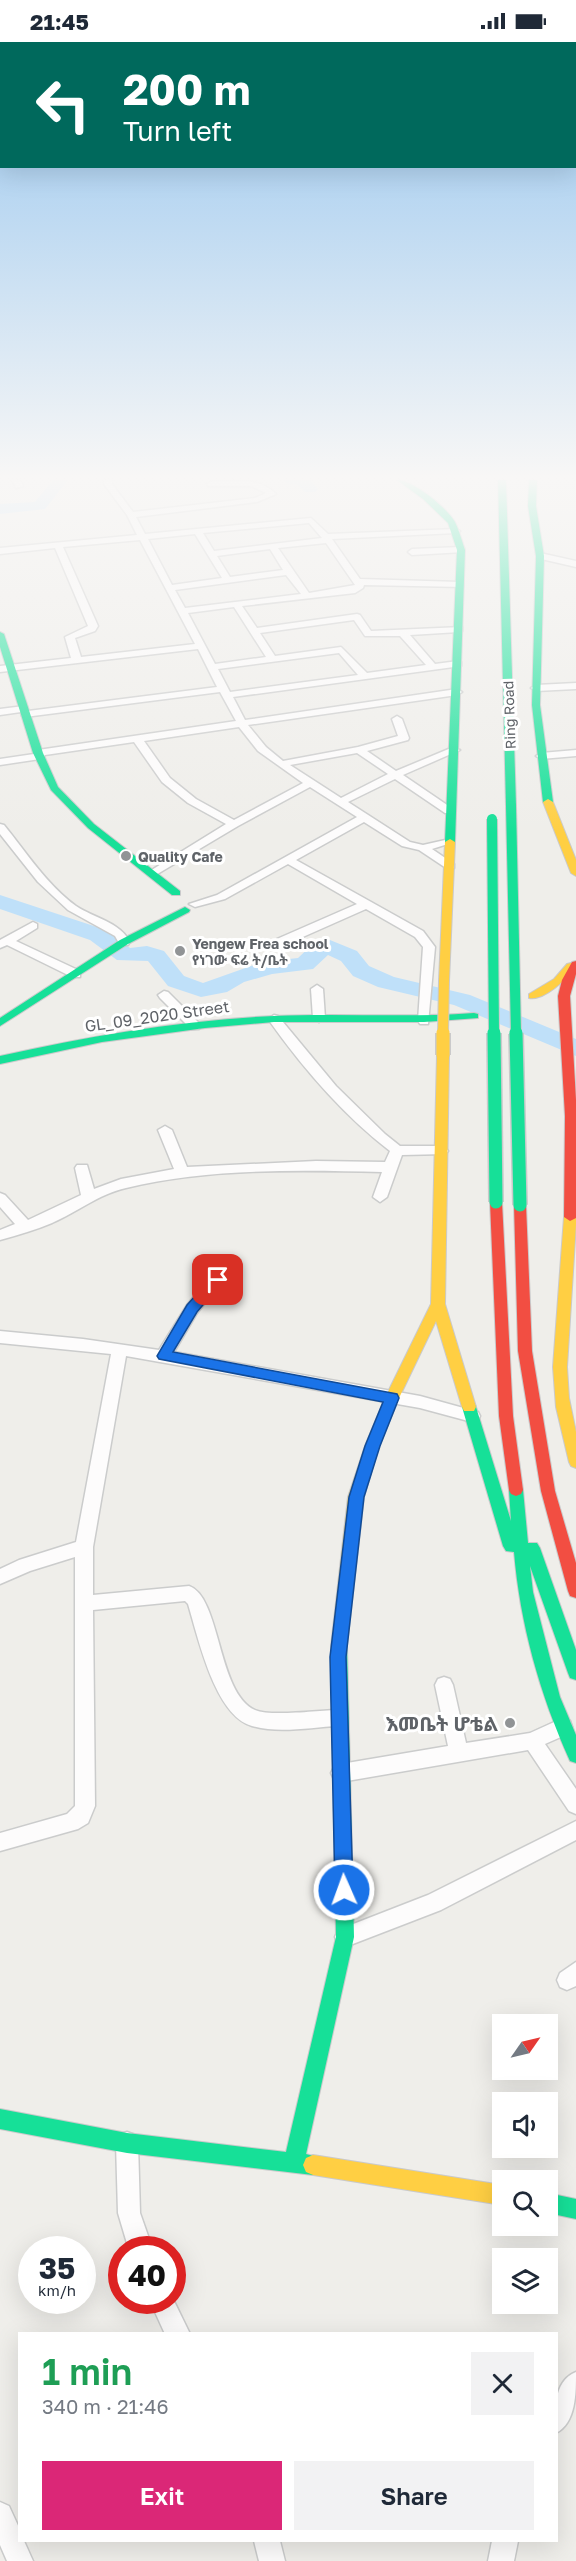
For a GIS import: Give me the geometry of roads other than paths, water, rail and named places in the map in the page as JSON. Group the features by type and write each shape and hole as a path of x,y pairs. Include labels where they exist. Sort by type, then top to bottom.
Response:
{"main road":[{"path":"460,598 455,750 449,811 450,866 444,981 438,1304 525,1592 552,1697 576,1755"},
{"name":"Ring Road","path":"506,598 525,1351 548,1491"},
{"path":"539,598 536,688 541,756 549,803 576,873"},
{"path":"0,634 6,669 54,788 77,813 176,893"},
{"path":"492,805 496,1202 506,1416 517,1500 525,1592"},
{"path":"0,1023 124,942 190,907 194,898 187,894 169,895 161,907 124,942"},
{"path":"161,907 174,911 190,907"},
{"path":"564,996 558,991 539,993 558,981 576,962"},
{"path":"576,962 567,980 564,996 570,1013 571,1190 568,1259 560,1330 561,1392 576,1462"},
{"name":"GL_09_2020 Street","path":"0,1060 51,1047 195,1026 274,1019 424,1020 474,1016"},
{"path":"294,2162 345,1937 338,1657 356,1497 372,1446 392,1398 438,1304"},
{"path":"548,1491 576,1556"},
{"path":"548,1491 576,1591"},
{"path":"517,1500 576,1673"},
{"path":"0,2119 127,2143 294,2162 492,2193"},
{"path":"558,2206 576,2209"}],"street":[{"path":"77,661 70,637 92,629 93,626 81,598"},
{"path":"174,598 242,724 262,749 309,784 363,818 406,844 423,848 450,866"},
{"path":"181,610 293,598"},
{"path":"237,604 272,659"},
{"path":"255,631 352,617 360,620 368,634 459,629"},
{"path":"403,633 432,667"},
{"path":"6,669 200,646"},
{"path":"211,667 341,650 346,652 364,676"},
{"path":"0,712 225,692 458,664"},
{"path":"536,688 576,686"},
{"path":"0,762 457,692"},
{"path":"281,764 359,750 404,738 397,719"},
{"path":"138,740 166,780 192,801 234,824"},
{"path":"359,750 449,811"},
{"path":"340,802 395,775 455,750"},
{"path":"541,756 576,753"},
{"path":"154,873 234,824 309,784"},
{"path":"190,907 221,897 363,818"},
{"path":"0,827 42,880 72,908 120,934 124,942"},
{"path":"423,848 450,840"},
{"path":"288,860 419,934 427,943 428,970 424,1020"},
{"path":"274,945 367,904"},
{"path":"4,942 33,926"},
{"path":"4,942 76,974"},
{"path":"317,989 319,1018"},
{"path":"164,995 195,1026"},
{"path":"274,1019 312,1066 369,1128 397,1150 441,1151"},
{"path":"165,1130 182,1172"},
{"path":"380,1197 397,1150"},
{"path":"0,1235 26,1227 121,1184 182,1172 316,1166 390,1167"},
{"path":"82,1168 89,1197"},
{"path":"0,1198 26,1227"},
{"path":"164,1356 192,1309 218,1280"},
{"path":"0,1337 164,1356 435,1404 472,1416"},
{"path":"0,1842 71,1822 84,1811 84,1547 119,1350"},
{"path":"0,1577 25,1565 84,1547"},
{"path":"85,1604 189,1593 195,1600 228,1695 240,1712 254,1719 339,1718"},
{"path":"444,1684 459,1752"},
{"path":"341,1773 532,1741 563,1727"},
{"path":"532,1741 576,1805"},
{"path":"345,1937 434,1903 576,1830"},
{"path":"127,2143 129,2213 136,2236"},
{"path":"168,2314 177,2332"},
{"path":"558,2417 576,2384"},
{"path":"10,2528 20,2561"},
{"path":"267,2542 272,2561"},
{"path":"501,2561 505,2542"}],"waterway":[{"path":"0,902 98,935 125,955 147,953 156,956 176,981 201,990 219,987 236,977 270,967 305,964 325,945 349,956 361,971 386,982 462,1000 576,1048"}],"place":[{"name":"Quality Cafe","path":"126,856"},
{"name":"Yengew Frea school የነገው ፍሬ ት/ቤት","path":"180,951"},
{"name":"እመቤት ሆቴል","path":"510,1723"}]}
